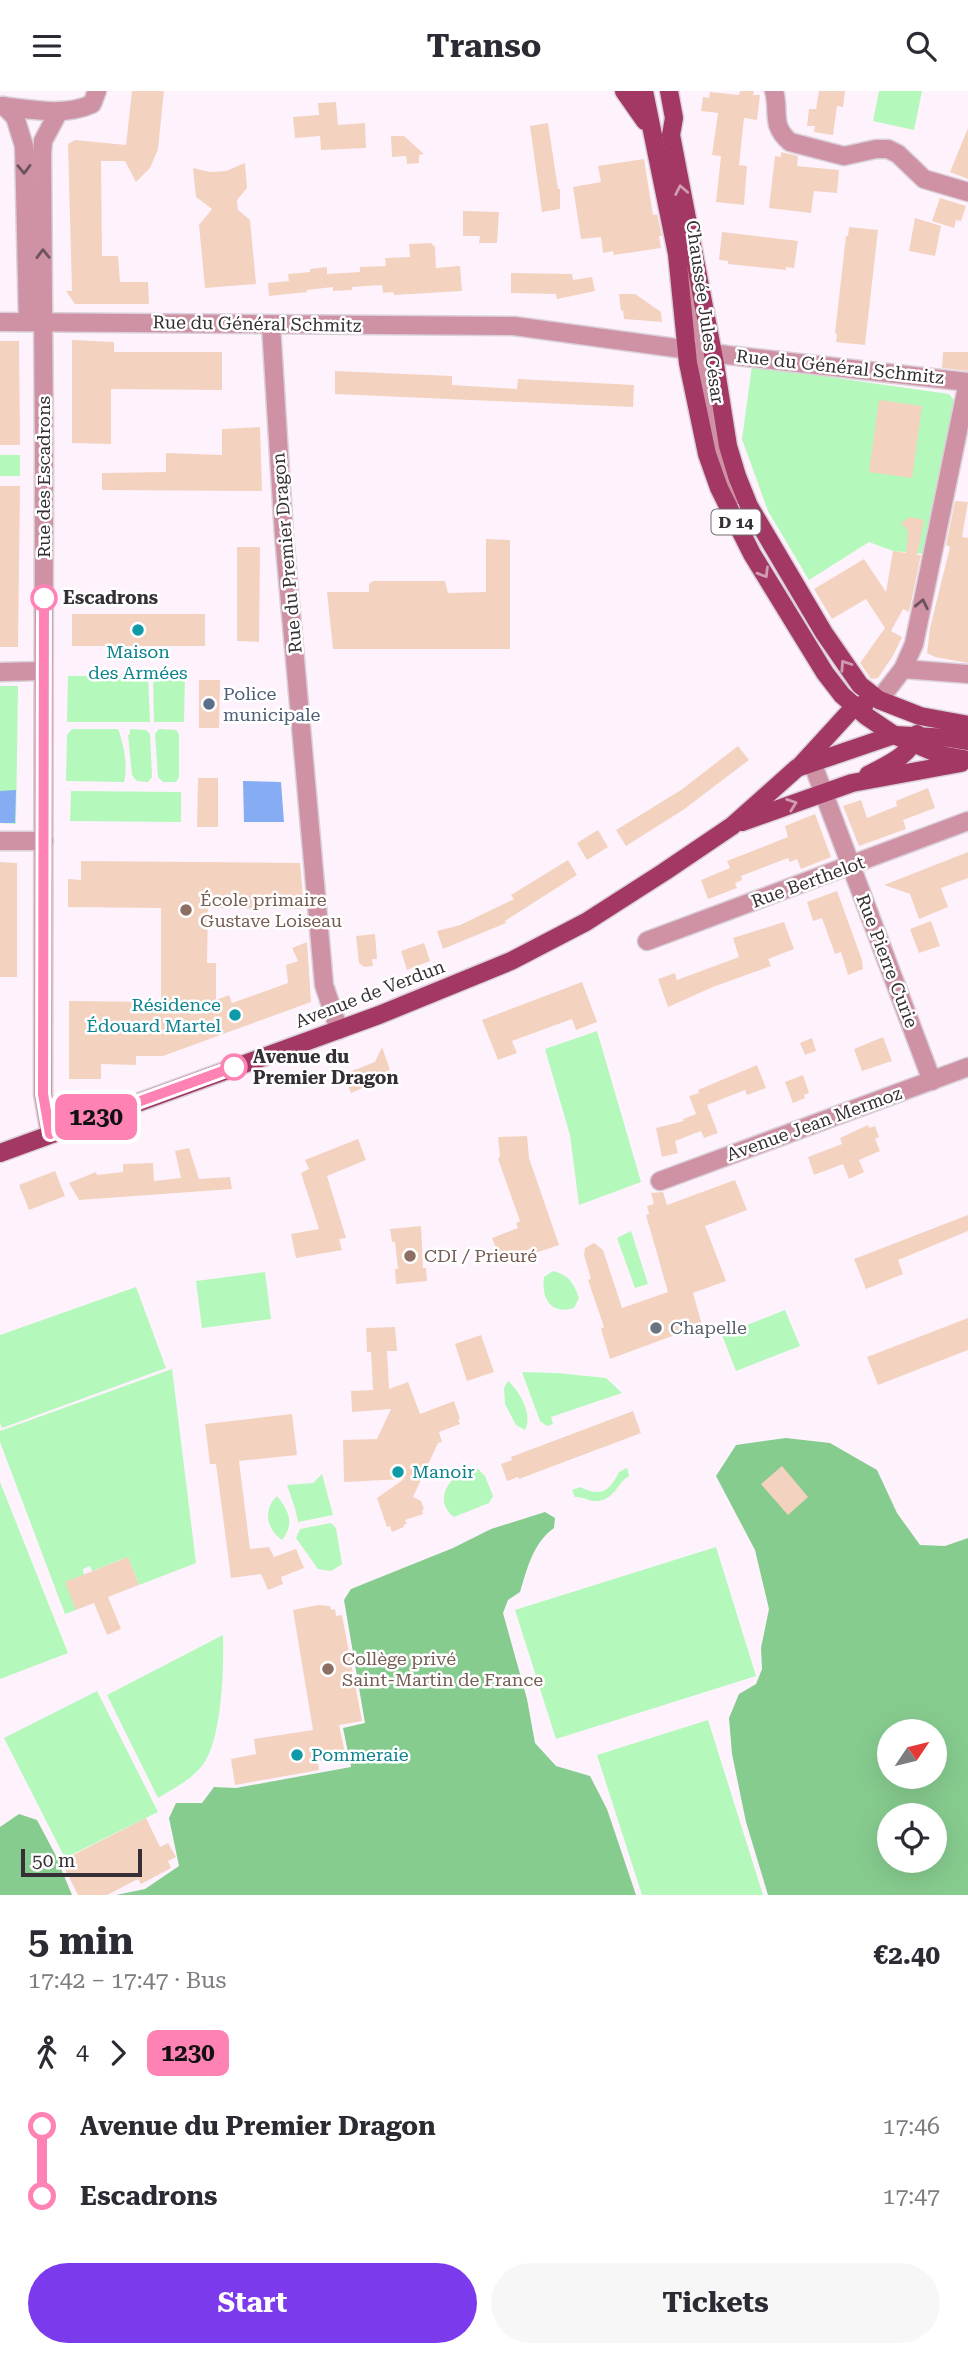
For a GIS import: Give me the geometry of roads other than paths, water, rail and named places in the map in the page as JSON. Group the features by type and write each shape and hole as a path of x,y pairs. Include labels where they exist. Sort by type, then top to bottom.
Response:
{"main road":[{"path":"624,91 662,136"},
{"name":"Chaussée Jules César","path":"644,91 662,136 713,353 729,446 743,491 762,530 849,671 869,693 885,693"},
{"path":"661,91 662,136"},
{"name":"Chaussée Jules César","path":"669,91 674,118 662,136 686,348 707,454 719,488 752,554 829,678 854,707"},
{"path":"805,765 854,707 885,693"},
{"name":"D 14","path":"885,693 920,716 968,725"},
{"name":"D 14","path":"854,707 894,735"},
{"path":"852,783 901,758 915,740 920,716"},
{"path":"894,735 915,740 968,741"},
{"name":"Avenue de Verdun","path":"0,1153 339,1030 511,961 586,922 732,826 805,765 894,735"},
{"path":"915,740 941,755 968,761"},
{"name":"Avenue de Verdun","path":"732,826 852,783 968,761"}],"street":[{"path":"2,106 78,110 92,104 97,91"},
{"path":"774,91 777,101 776,123 790,142 844,156 888,149 898,154 924,179 968,192"},
{"path":"2,106 15,117 24,146 36,322"},
{"path":"36,322 43,141 59,111"},
{"path":"677,254 702,335 713,353"},
{"name":"Rue du Général Schmitz","path":"0,322 514,326 713,353 968,381"},
{"name":"Rue des Escadrons","path":"36,322 43,671 43,1094 50,1134"},
{"name":"Rue du Premier Dragon","path":"271,324 284,537 324,985 339,1030"},
{"path":"686,348 700,365 704,376 714,430 727,473 740,501 762,530"},
{"path":"885,693 903,669 914,644 968,381"},
{"path":"903,669 968,674"},
{"path":"0,672 43,671"},
{"name":"Rue Pierre Curie","path":"805,765 824,793 932,1080"},
{"name":"Rue Berthelot","path":"647,941 968,821"},
{"path":"0,841 44,841"},
{"name":"Avenue Jean Mermoz","path":"660,1181 968,1067"}],"water":[{"path":"243,781 281,782 284,822 244,822"},
{"path":"16,790 15,823 0,823 0,791"}],"place":[{"name":"Escadrons","path":"44,598"},
{"name":"Maison des Armées","path":"138,630"},
{"name":"Police municipale","path":"209,704"},
{"name":"École primaire Gustave Loiseau","path":"186,910"},
{"name":"Résidence Édouard Martel","path":"235,1015"},
{"name":"Avenue du Premier Dragon","path":"234,1067"},
{"name":"CDI / Prieuré","path":"410,1256"},
{"name":"Chapelle","path":"656,1328"},
{"name":"Manoir","path":"398,1472"},
{"name":"Collège privé Saint-Martin de France","path":"328,1669"},
{"name":"Pommeraie","path":"297,1755"}]}
